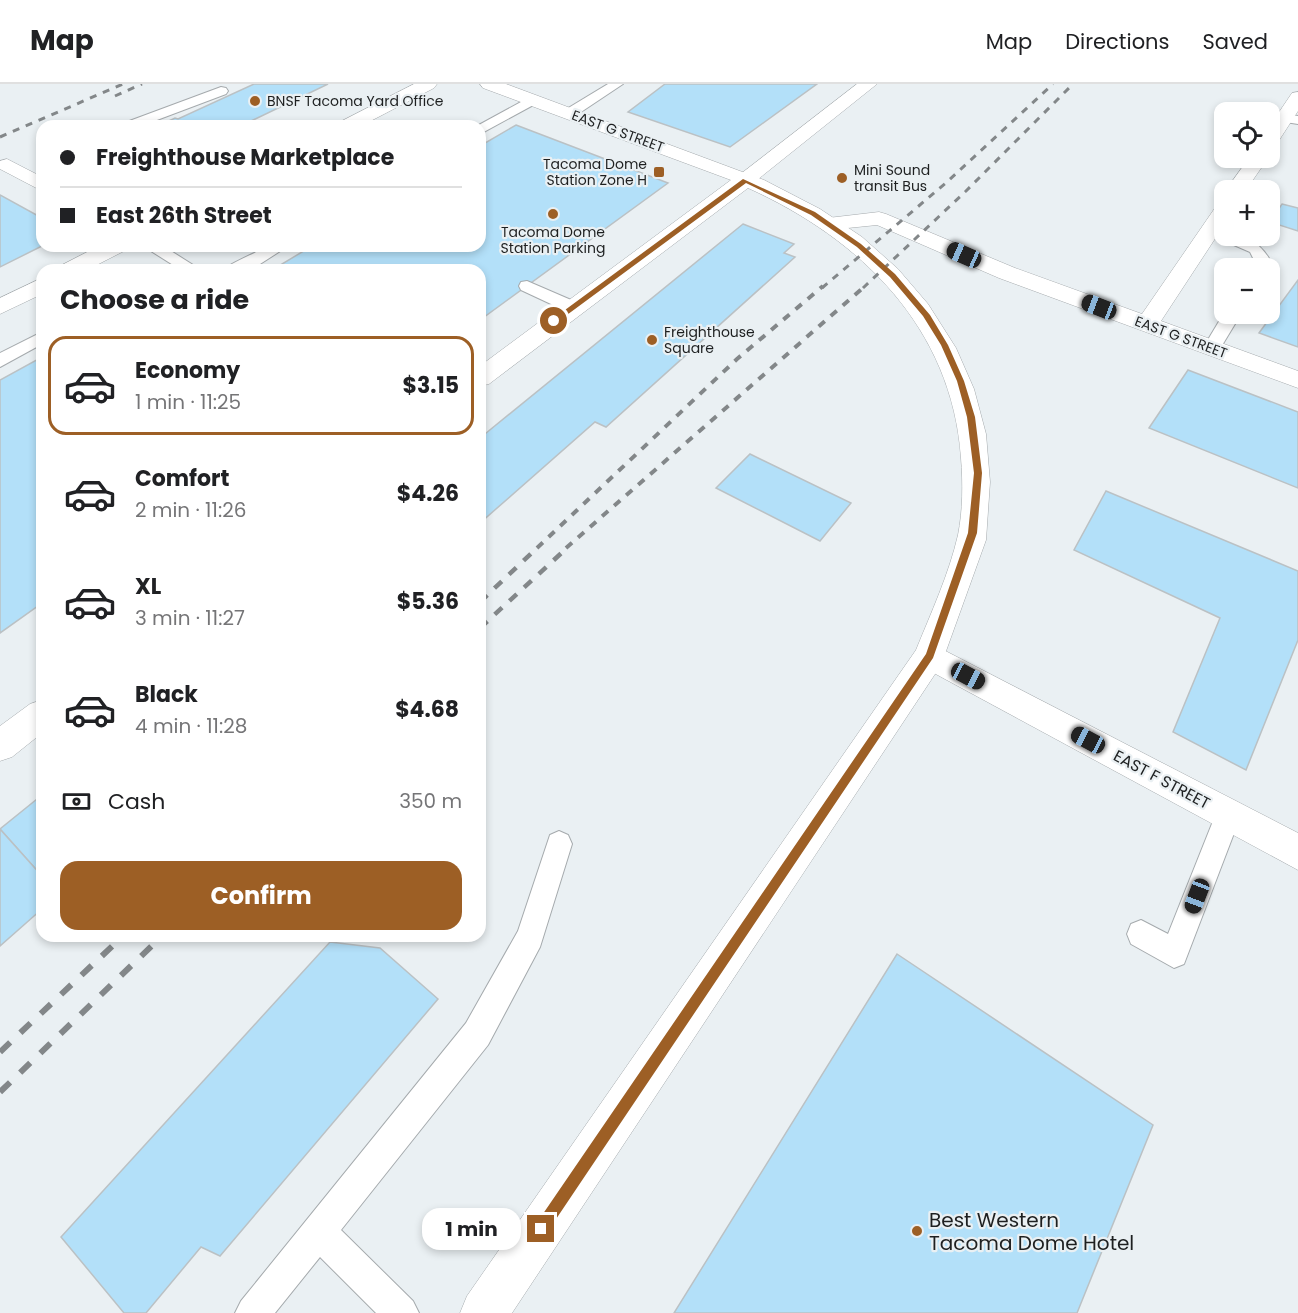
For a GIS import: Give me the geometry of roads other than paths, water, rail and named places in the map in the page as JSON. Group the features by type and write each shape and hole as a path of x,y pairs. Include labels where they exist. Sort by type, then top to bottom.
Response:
{"street":[{"path":"359,120 428,84"},
{"name":"EAST G STREET","path":"484,1313 930,656 973,533 978,473 971,417 961,381 944,345 926,315 884,268 859,245 778,195 745,180 570,113 524,92 489,84"},
{"path":"486,373 745,180 868,84"},
{"path":"1280,130 1291,119 1298,98"},
{"path":"3,166 36,182"},
{"name":"EAST G STREET","path":"828,224 879,218 1007,273 1298,380"},
{"path":"1148,325 1214,241"},
{"path":"82,264 104,252"},
{"path":"0,307 36,289"},
{"name":"EAST F STREET","path":"930,656 1298,852"},
{"path":"0,746 36,719"}],"lane":[{"path":"570,113 617,84"},
{"path":"145,120 221,91"},
{"path":"486,125 524,92"},
{"path":"1249,246 1256,249 1261,258"},
{"path":"162,252 182,264"},
{"path":"248,264 270,252"},
{"path":"527,286 572,307"},
{"path":"1212,348 1226,324"},
{"path":"0,361 36,341"},
{"path":"1141,934 1174,954 1228,815"},
{"path":"253,1313 477,1034 530,937 558,844"},
{"path":"319,1232 401,1313"}],"railway":[{"path":"39,120 123,84"},
{"path":"115,96 142,84"},
{"path":"822,288 947,182 1053,84"},
{"path":"863,288 966,191 1073,84"},
{"path":"0,137 36,121"},
{"path":"537,548 737,359 823,286"},
{"path":"566,548 865,286"},
{"path":"486,596 538,547"},
{"path":"486,622 568,547"},
{"path":"0,1052 117,942"},
{"path":"0,1092 156,942"}],"place":[{"name":"BNSF Tacoma Yard Office","path":"255,101"},
{"name":"Tacoma Dome Station Zone H","path":"659,172"},
{"name":"Mini Sound transit Bus","path":"842,178"},
{"name":"Tacoma Dome Station Parking","path":"553,214"},
{"name":"Freighthouse Square","path":"652,340"},
{"name":"Best Western Tacoma Dome Hotel","path":"917,1231"}]}
